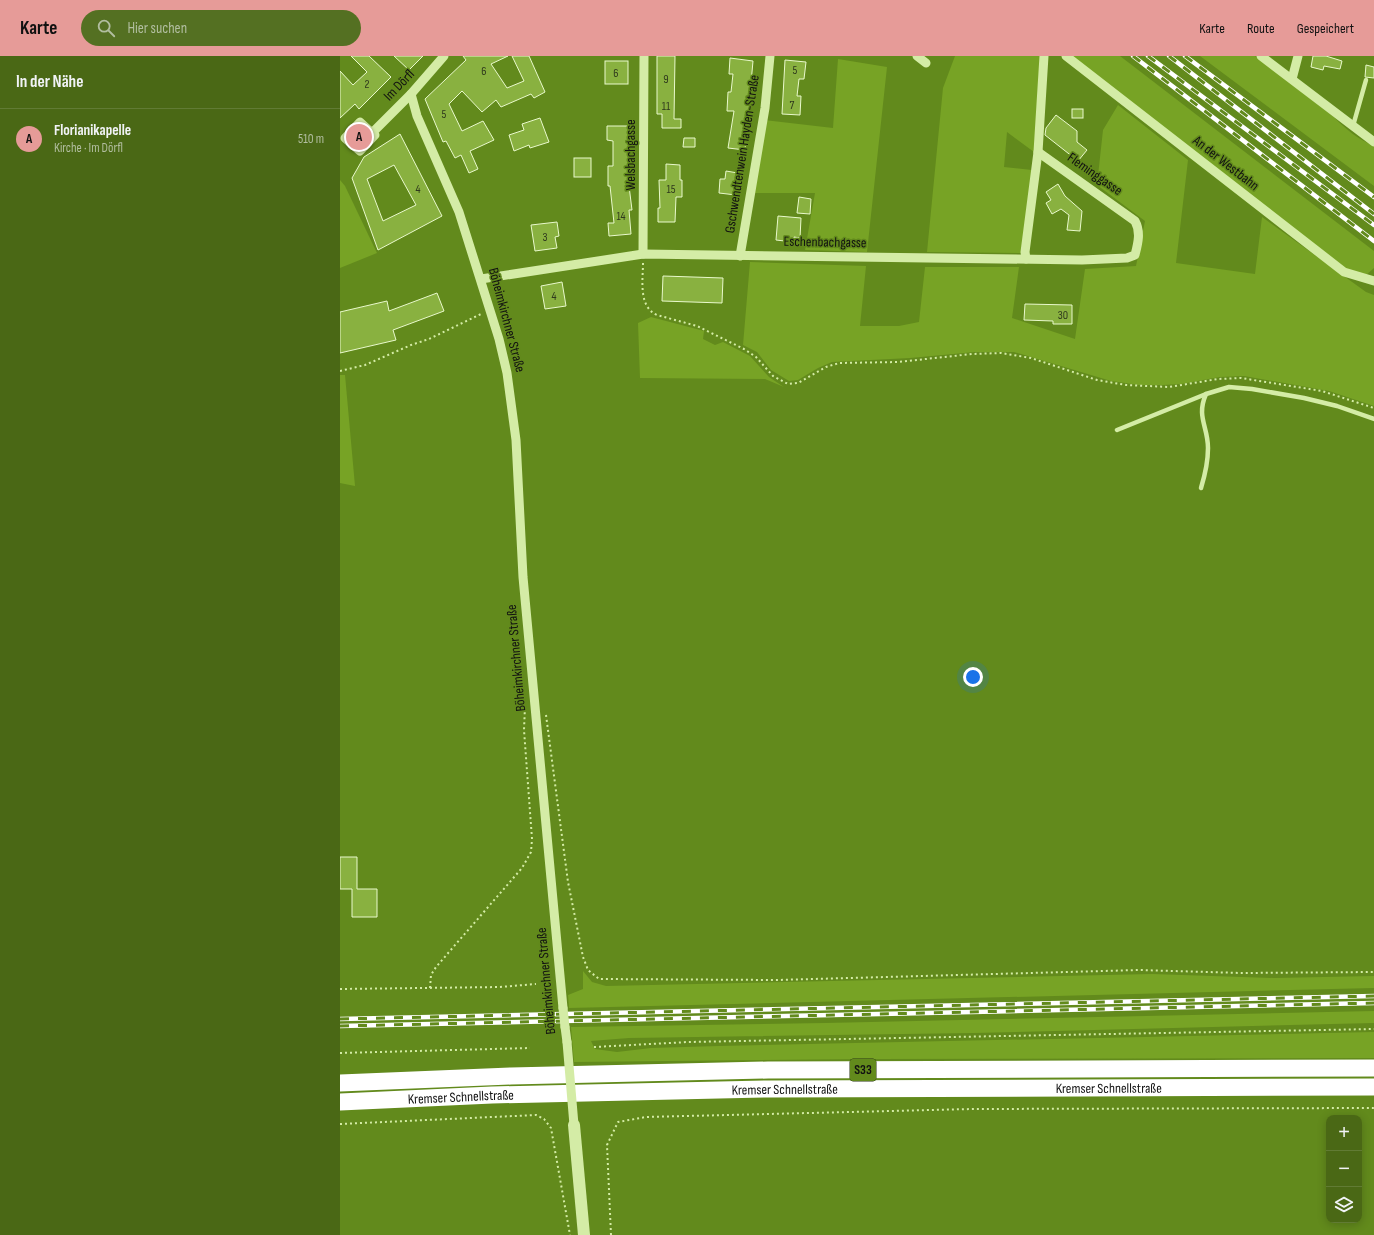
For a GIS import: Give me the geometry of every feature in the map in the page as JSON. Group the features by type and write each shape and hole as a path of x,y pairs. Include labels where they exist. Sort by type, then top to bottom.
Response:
{"highway":[{"name":"Kremser Schnellstraße","path":"340,1083 511,1076 745,1071 1374,1068"},
{"name":"Kremser Schnellstraße","path":"340,1102 492,1095 752,1089 1374,1087"}],"street":[{"name":"Im Dörfl","path":"372,133 411,94 444,56"},
{"name":"Welsbachgasse","path":"643,254 644,56"},
{"name":"Gschwendtenwein Hayden-Straße","path":"740,256 764,115 770,56"},
{"path":"916,56 926,63"},
{"path":"1026,258 1025,252 1038,152 1044,56"},
{"name":"An der Westbahn","path":"1066,56 1344,272 1374,282"},
{"path":"1261,56 1374,142"},
{"path":"1292,79 1298,56"},
{"name":"Böheimkirchner Straße","path":"411,94 417,116 459,212 490,309 506,373 516,440 523,577 584,1235"},
{"name":"Fleminggasse","path":"1038,152 1135,221"},
{"name":"Eschenbachgasse","path":"481,279 643,254 1026,258 1082,260 1127,258 1135,255 1138,243 1139,228 1135,221"}],"lane":[{"path":"1353,126 1366,80"},
{"path":"1117,430 1206,394 1229,388 1265,391 1337,406 1374,419"},
{"path":"1201,488 1206,471 1208,447 1201,407 1206,394"}],"path":[{"path":"643,254 644,298 651,311 657,315 697,326 744,350 756,357 773,376 784,383 798,383 826,367 839,363 898,362 988,353 1009,354 1031,358 1084,376"},
{"path":"340,371 365,365 411,345 429,340 490,309"},
{"path":"430,988 431,975 436,967 522,868 529,856 532,840 524,710 526,702 534,694 542,704 548,721 567,875 582,957 588,970 599,979 777,980 1139,970 1249,973 1374,972"},
{"path":"340,989 500,987 536,984"},
{"path":"594,1047 696,1042 1374,1029"},
{"path":"340,1053 530,1048"},
{"path":"611,1235 607,1145 618,1122 646,1117 972,1109 1374,1108"},
{"path":"340,1124 536,1115 544,1120 551,1128 570,1235"}],"green space":[{"path":"955,56 1040,56 1034,152 1007,132 1004,167 1032,170 1021,253 927,252 943,88"},
{"path":"1072,56 1120,56 1374,251 1374,268 1365,276 1348,270"},
{"path":"1200,56 1255,56 1334,117 1352,133 1374,146 1374,186"},
{"path":"838,59 887,67 867,252 805,250 815,193 754,193 764,120 833,128"},
{"path":"1118,105 1188,160 1176,263 1255,274 1262,217 1366,292 1374,295 1374,406 1329,391 1244,376 1220,377 1181,384 1163,385 1139,385 1111,381 1014,352 975,352 910,358 832,362 818,368 798,380 789,381 771,370 757,352 743,345 750,262 866,266 860,326 899,326 919,322 925,267 1019,267 1012,318 1075,339 1085,269 1136,266 1145,221 1097,185 1103,130"},
{"path":"340,180 345,186 377,253 340,268"},
{"path":"651,317 704,331 703,339 715,345 723,342 750,356 769,377 784,387 765,379 640,378 638,323"},
{"path":"340,375 345,375 355,486 340,483"},
{"path":"583,971 592,982 606,986 1152,974 1274,978 1374,976 1374,988 569,1008 568,995 583,989"},
{"path":"1374,1011 1374,1023 974,1033 629,1038 591,1041 595,1049 617,1052 651,1048 719,1046 1374,1032 1374,1058 870,1059 574,1062 571,1027 825,1023"}],"building":[{"path":"351,56 369,56 391,77 359,109 355,104 340,118 340,71 353,85 367,72"},
{"path":"394,56 423,56 409,70"},
{"path":"463,56 508,56 491,64 507,88 524,81 512,56 529,56 545,92 534,98 531,94 501,107 496,100 482,112 462,91 449,104 462,131 483,121 494,140 470,151 478,169 469,173 461,155 455,158 446,141 443,142 425,99 466,60"},
{"path":"657,56 675,56 674,119 681,119 681,128 662,128 662,114 657,114"},
{"path":"1313,56 1326,56 1342,61 1340,69 1324,66 1323,70 1311,67"},
{"path":"730,58 753,61 745,150 728,148 734,111 727,111 728,92 731,92 733,74 729,74"},
{"path":"785,60 806,62 804,79 799,79 797,96 801,96 800,115 782,114"},
{"path":"605,61 628,61 628,84 605,84"},
{"path":"1366,65 1374,67 1374,78 1365,77"},
{"path":"1072,109 1083,109 1083,118 1072,118"},
{"path":"1056,115 1077,131 1077,142 1087,150 1078,161 1045,135 1046,128"},
{"path":"540,118 549,142 530,148 529,145 514,151 509,135 524,130 522,124"},
{"path":"607,126 631,126 629,186 632,210 629,210 631,234 609,236 608,223 614,223 610,186 608,186 608,166 613,166 613,141 607,140"},
{"path":"400,134 442,216 378,250 352,178 364,157","holes":["394,165 416,205 383,221 367,179"]},
{"path":"684,138 695,138 695,147 683,147"},
{"path":"574,158 591,158 591,177 574,177"},
{"path":"666,164 680,165 682,197 676,197 675,222 658,222 658,208 660,208 659,180 666,180"},
{"path":"726,171 738,173 736,195 719,193 720,179 725,179"},
{"path":"1058,184 1065,196 1082,211 1080,231 1067,230 1069,215 1061,209 1052,214 1046,203 1051,200 1046,192"},
{"path":"799,197 811,199 810,214 797,213"},
{"path":"778,216 801,218 800,238 794,237 793,242 776,240"},
{"path":"557,222 559,236 555,237 557,248 535,251 531,225"},
{"path":"663,276 723,278 722,303 662,301"},
{"path":"562,282 566,306 545,309 541,286"},
{"path":"437,293 444,311 393,330 396,340 340,353 340,312 387,301 389,311"},
{"path":"1025,304 1072,305 1072,324 1053,324 1053,321 1024,320"},
{"path":"340,857 357,857 357,889 377,889 377,917 352,917 352,889 340,889"}],"railway":[{"path":"1133,56 1374,241"},
{"path":"1148,56 1374,225"},
{"path":"1169,56 1374,214"},
{"path":"1185,56 1374,197"},
{"path":"340,1019 1374,996"},
{"path":"340,1026 1374,1003"}],"place":[{"name":"Florianikapelle","path":"359,137"}]}
